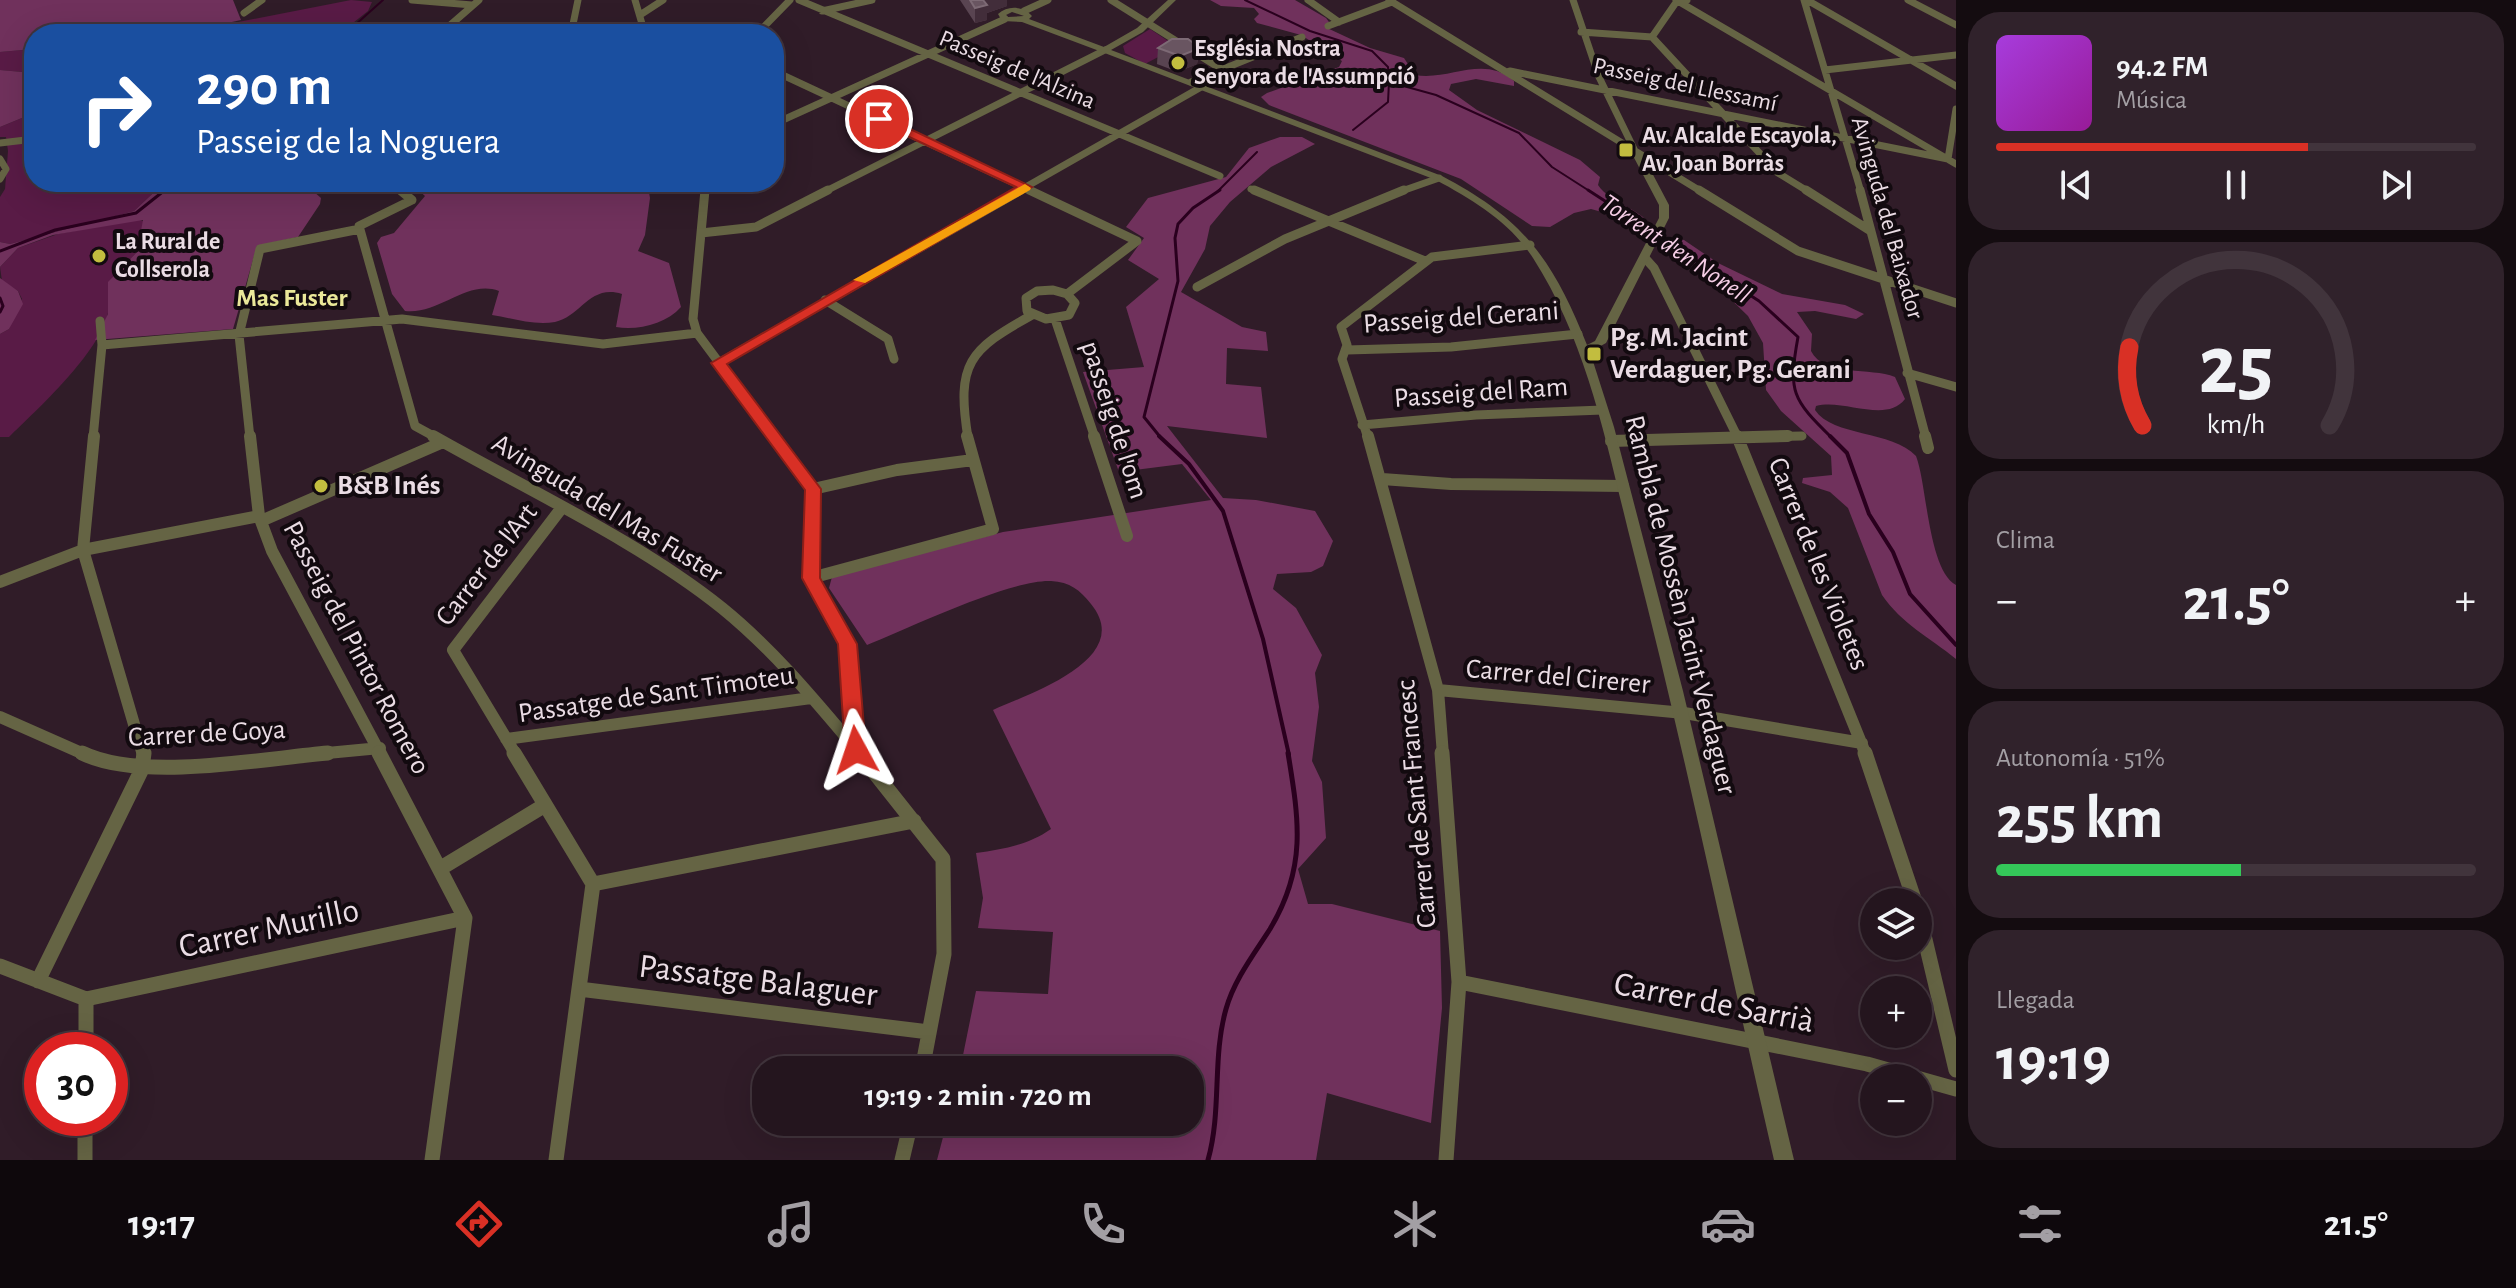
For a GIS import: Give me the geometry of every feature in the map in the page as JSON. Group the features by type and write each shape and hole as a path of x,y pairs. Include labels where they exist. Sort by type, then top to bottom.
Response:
{"street":[{"path":"244,13 262,0"},
{"path":"412,0 476,3"},
{"path":"573,24 578,0"},
{"path":"635,0 642,24"},
{"path":"640,15 663,0"},
{"path":"767,24 790,0"},
{"name":"Passeig de l'Alzina","path":"799,0 1220,176"},
{"path":"822,11 872,0"},
{"path":"1001,0 1010,10 1024,16"},
{"path":"784,119 1005,19 1024,16 1048,0"},
{"path":"1111,0 1221,69"},
{"path":"701,233 756,227 1105,50 1148,23 1172,0"},
{"path":"1308,0 1339,22"},
{"path":"1573,0 1581,32 1627,137 1664,205 1664,218 1600,343 1585,350"},
{"path":"1652,37 1676,0"},
{"path":"1676,0 1687,0"},
{"path":"1676,0 1952,162 1956,109"},
{"path":"1805,0 1956,86"},
{"name":"Avinguda del Baixador","path":"1805,0 1842,138 1886,281 1928,448"},
{"path":"1908,0 1956,25"},
{"path":"1328,26 1390,1 1798,251 1956,303"},
{"path":"452,24 476,3"},
{"path":"1005,19 1002,14 1010,10"},
{"name":"Rambla de Mossèn Jacint Verdaguer","path":"1024,16 1439,178 1488,205 1530,245 1578,334 1603,410 1684,713 1784,1160"},
{"path":"1581,32 1652,37 1778,173 1869,230"},
{"path":"1191,82 1302,37"},
{"path":"1825,70 1956,55"},
{"name":"Passeig del Llessamí","path":"1507,71 1952,162"},
{"path":"784,75 1137,241 1067,294"},
{"path":"719,363 1203,86"},
{"path":"1612,137 1627,137"},
{"path":"0,143 24,140"},
{"path":"0,159 6,169 0,179"},
{"path":"1649,176 1669,172"},
{"path":"1197,287 1281,239 1439,178"},
{"path":"1251,189 1425,261 1443,255 1530,245"},
{"path":"360,229 368,219 406,207 412,200 402,192"},
{"path":"705,192 693,319 697,333 813,489 811,578 847,644 856,750"},
{"name":"Avinguda del Mas Fuster","path":"360,229 415,426 668,569 722,608 777,657 943,859 944,954 925,1056"},
{"name":"Passeig del Pintor Romero","path":"360,229 260,249 239,335 260,519 272,551 380,748 465,918"},
{"name":"Carrer de les Violetes","path":"1645,258 1654,268 1738,437 1862,743 1910,888"},
{"name":"Carrer de Sant Francesc","path":"1425,261 1341,331 1362,425 1382,479 1438,690 1459,982 1446,1160"},
{"path":"1044,290 1067,294 1075,303 1073,310 1055,319 1032,315 1024,306 1031,294 1044,290"},
{"path":"825,300 888,339 894,359"},
{"path":"811,578 993,529 973,460 963,385 978,349 1032,315"},
{"path":"102,345 402,319 603,344 697,333"},
{"name":"passeig de l'om","path":"1055,319 1127,536"},
{"path":"38,981 142,769 144,749 83,550 102,345 100,321"},
{"name":"Passeig del Gerani","path":"1344,354 1578,334"},
{"path":"1907,373 1956,387"},
{"name":"Passeig del Ram","path":"1362,425 1476,415 1603,410"},
{"path":"1611,441 1802,436"},
{"path":"0,582 83,550 260,519 443,442"},
{"path":"813,489 897,470 973,460"},
{"path":"1382,479 1451,484 1623,486"},
{"name":"Carrer de l'Art","path":"506,739 453,650 560,510"},
{"name":"Carrer del Cirerer","path":"1438,690 1684,713 1862,743"},
{"name":"Passatge de Sant Timoteu","path":"506,739 811,698"},
{"name":"Carrer de Goya","path":"0,718 48,736 103,763 142,769 380,748"},
{"path":"506,739 593,884 556,1160"},
{"path":"441,868 545,805"},
{"path":"593,884 914,821"},
{"path":"432,1160 465,918"},
{"name":"Carrer Murillo","path":"86,999 465,918"},
{"path":"1930,960 1956,1070"},
{"path":"0,966 86,999 86,1032"},
{"name":"Carrer de Sarrià","path":"1459,982 1867,1064 1956,1089"},
{"name":"Passatge Balaguer","path":"579,989 929,1032"},
{"path":"85,1136 85,1160"},
{"path":"902,1160 908,1136"}],"shaded area":[{"path":"0,0 233,0 241,20 223,24 24,24 24,50 0,52"},
{"path":"351,0 372,2 368,11 352,24 228,24"},
{"path":"1210,0 1295,0 1326,18 1329,22 1325,27 1370,48 1404,58 1415,75 1441,75 1478,69 1502,73 1514,81 1514,86 1476,79 1451,84 1449,90 1477,110 1580,160 1600,177 1598,185 1610,197 1640,215 1652,227 1638,231 1609,214 1591,209 1574,213 1550,227 1532,226 1461,179 1269,105 1261,97 1339,67 1342,61 1301,35 1257,23 1254,19 1259,14 1254,8 1221,6"},
{"path":"1150,29 1177,47 1145,64 1125,53 1123,46"},
{"path":"24,50 24,72 0,70 0,52"},
{"path":"0,70 24,72 24,117 0,127"},
{"path":"24,117 24,192 154,192 134,211 10,244 0,242 0,197 5,189 8,151 6,137 0,137 0,127"},
{"path":"1280,137 1302,137 1315,144 1271,167 1230,202 1210,226 1205,249 1181,292 1242,327 1266,332 1268,351 1227,348 1226,384 1261,387 1267,438 1167,426 1223,498 1256,500 1315,511 1333,541 1323,566 1311,572 1277,574 1273,589 1296,608 1322,655 1315,673 1319,707 1312,761 1322,782 1326,838 1298,869 1308,904 1332,904 1440,931 1442,1008 1431,1123 1327,1093 1316,1160 937,1160 943,1136 1204,1136 1204,1056 963,1056 976,991 1048,994 1053,932 978,928 983,898 976,853 1025,843 1051,829 993,710 1072,672 1100,642 1101,624 1091,604 1079,591 1058,582 1033,582 986,596 867,645 829,588 832,577 1003,532 1211,500 1182,464 1119,472 1083,372 1144,367 1126,307 1159,279 1128,260 1144,238 1126,227 1148,198 1226,177 1249,148"},
{"path":"154,192 314,192 321,198 298,237 257,246 233,329 95,340 108,314 108,282 137,252 143,220 53,235 18,248 0,267 0,242 10,244 134,211"},
{"path":"420,192 649,192 645,235 638,251 669,263 681,307 651,325 616,327 622,294 601,293 564,319 547,323 531,322 492,315 499,291 487,289 464,293 430,308 405,311 392,294 377,243 381,237 394,233 425,196"},
{"path":"137,219 146,222 137,252 109,282 108,313 93,345 66,380 35,412 9,437 0,437 0,334 9,329 22,299 18,291 2,281 0,267 18,248 58,234"},
{"path":"1665,239 1684,240 1718,263 1782,294 1845,305 1864,314 1856,319 1815,311 1797,312 1812,334 1811,351 1817,359 1837,368 1895,377 1905,399 1887,410 1827,404 1816,406 1815,410 1835,425 1893,442 1916,456 1939,562 1956,585 1956,659 1907,622 1882,595 1848,508 1830,492 1802,483 1803,478 1832,475 1831,456 1781,411 1766,390 1763,343 1748,316"},
{"path":"0,278 18,291 23,304 9,329 0,334"}],"building":[{"path":"970,0 983,0 987,5 975,8"},
{"path":"1172,39 1188,39 1200,48 1180,56 1158,48"}],"waterway":[{"path":"356,24 383,0"},
{"name":"Torrent d'en Nonell","path":"1245,0 1310,31 1372,51 1388,67 1389,82"},
{"path":"1353,130 1388,102 1389,82"},
{"name":"Torrent d'en Nonell","path":"1389,82 1436,95 1519,133 1552,167 1591,192"},
{"path":"1217,192 1257,152"},
{"name":"Torrent d'en Nonell","path":"1588,190 1759,301 1798,337 1793,370 1796,394 1808,414 1847,453 1869,514 1893,552 1910,594 1956,645"},
{"path":"0,251 55,230 136,213 162,192"},
{"path":"1161,437 1144,417 1178,281 1175,238 1178,224 1193,208 1217,192"},
{"path":"0,298 3,306 0,312"},
{"path":"1161,437 1189,464 1223,511 1263,639 1289,755"},
{"path":"1208,1160 1215,1122 1219,1046 1226,1009 1239,978 1282,907 1295,864 1297,822 1288,753"}],"slow traffic":[{"path":"860,280 1025,188"}],"place":[{"name":"Església Nostra Senyora de l'Assumpció","path":"1178,63"},
{"name":"Av. Alcalde Escayola, Av. Joan Borràs","path":"1626,150"},
{"name":"La Rural de Collserola","path":"99,256"},
{"name":"Pg. M. Jacint Verdaguer, Pg. Gerani","path":"1594,354"},
{"name":"B&B Inés","path":"321,486"}],"district":[{"name":"Mas Fuster","path":"292,298"}],"route":[{"path":"856,750 847,644 811,578 813,489 719,363 892,261 1026,187 879,119"}]}
